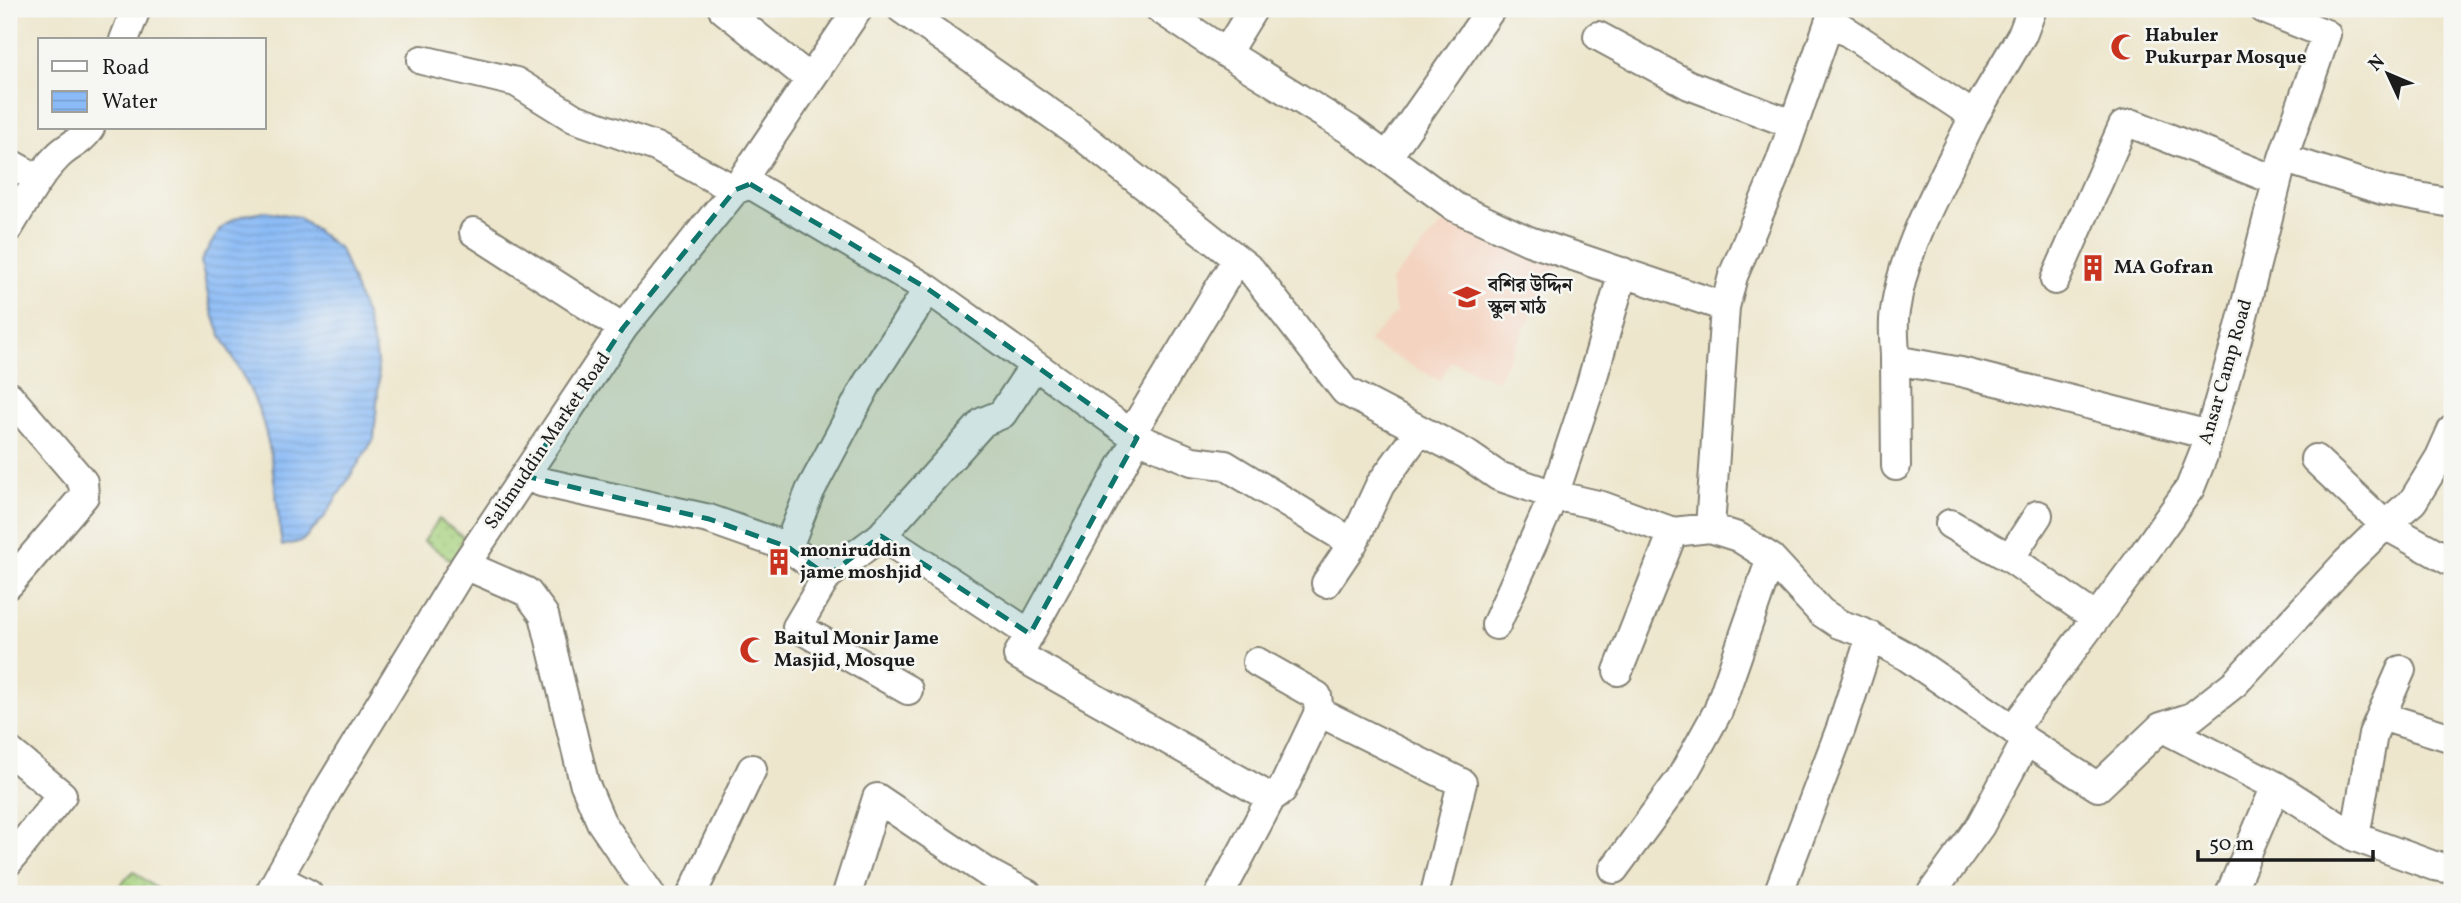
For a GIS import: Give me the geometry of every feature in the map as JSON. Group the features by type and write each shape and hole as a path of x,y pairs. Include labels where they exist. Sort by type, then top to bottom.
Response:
{"street":[{"path":"125,38 136,9"},
{"path":"723,9 810,79"},
{"name":"Salimuddin Market Road","path":"274,887 326,793 465,565 623,328 735,191 858,9"},
{"path":"902,9 1077,132 1251,270 1345,391 1466,454 1498,476 1554,495 1602,506 1673,532 1710,528 1738,537 1771,558 1821,612 1839,624 1871,636 1906,656 2098,787 2161,727 2192,717 2235,682 2346,563 2413,501 2452,430"},
{"path":"1160,9 1350,130 1455,206 1529,241 1725,307"},
{"path":"1226,53 1254,9"},
{"path":"1388,156 1491,9"},
{"path":"1895,466 1894,313 1903,272 1974,116 2023,33 2032,9"},
{"name":"Ansar Camp Road","path":"1931,894 1980,826 2020,735 2096,618 2190,488 2209,435 2237,339 2280,169 2326,34 2264,9"},
{"path":"1710,528 1725,307 1733,276 1780,163 1830,14 1974,116"},
{"path":"1598,36 1689,85 1792,124"},
{"path":"422,60 516,82 574,118 656,147 735,191 751,184 928,289 1134,436 1192,461 1225,465 1353,544"},
{"path":"2055,280 2123,126 2133,124 2280,169 2452,203"},
{"path":"9,227 38,179 63,151 82,141 89,130"},
{"path":"9,163 38,179"},
{"path":"474,232 623,328"},
{"path":"1237,259 1134,436 1018,655 1271,798"},
{"path":"1496,625 1554,495 1590,387 1623,272"},
{"path":"788,547 810,491 868,382 928,289"},
{"path":"1895,360 1961,372 2209,435"},
{"path":"908,690 797,627 827,576 881,536 983,422 1002,414 1034,366"},
{"path":"9,396 83,482 84,496 9,584"},
{"path":"1326,583 1353,544 1380,485 1420,430"},
{"path":"2315,459 2385,525 2452,562"},
{"path":"525,476 541,482 709,519 788,547 827,576"},
{"path":"2010,558 2038,515"},
{"path":"1950,524 2010,558 2096,618"},
{"path":"1618,671 1673,532"},
{"path":"881,536 1030,634"},
{"path":"1614,869 1681,778 1718,711 1771,558"},
{"path":"465,565 527,592 544,615 584,782 601,822 650,894"},
{"path":"1778,894 1841,728 1871,636"},
{"path":"1220,894 1271,798 1282,790 1319,712 1317,696 1256,662"},
{"path":"2355,836 2373,734 2401,670"},
{"path":"1319,712 1462,783 1435,894"},
{"path":"2381,716 2452,737"},
{"path":"2161,727 2276,786 2355,836 2434,866 2452,869"},
{"path":"9,751 62,795 9,861"},
{"path":"692,894 752,769"},
{"path":"2230,894 2276,786"},
{"path":"847,894 877,798 991,876 1027,894"},
{"path":"274,887 308,894"}],"highlighted area":[{"path":"750,184 928,289 1137,438 1030,634 881,536 827,576 788,547 709,519 525,476 623,328 735,190"}],"shaded area":[{"name":"বশির উদ্দিন স্কুল মাঠ","path":"1455,210 1560,261 1497,381 1451,361 1440,381 1368,342 1396,313 1390,282"}],"green space":[{"path":"439,519 470,542 455,563 424,541"},
{"path":"133,871 163,894 113,894"}],"water":[{"path":"266,211 298,217 340,249 365,313 376,353 379,380 374,439 323,519 302,541 282,546 273,469 263,423 217,326 201,261 225,225 241,216"}],"place":[{"name":"Habuler Pukurpar Mosque","path":"2124,47"},
{"name":"MA Gofran","path":"2093,268"},
{"name":"বশির উদ্দিন স্কুল মাঠ","path":"1467,297"},
{"name":"moniruddin jame moshjid","path":"779,562"},
{"name":"Baitul Monir Jame Masjid, Mosque","path":"753,650"}]}
